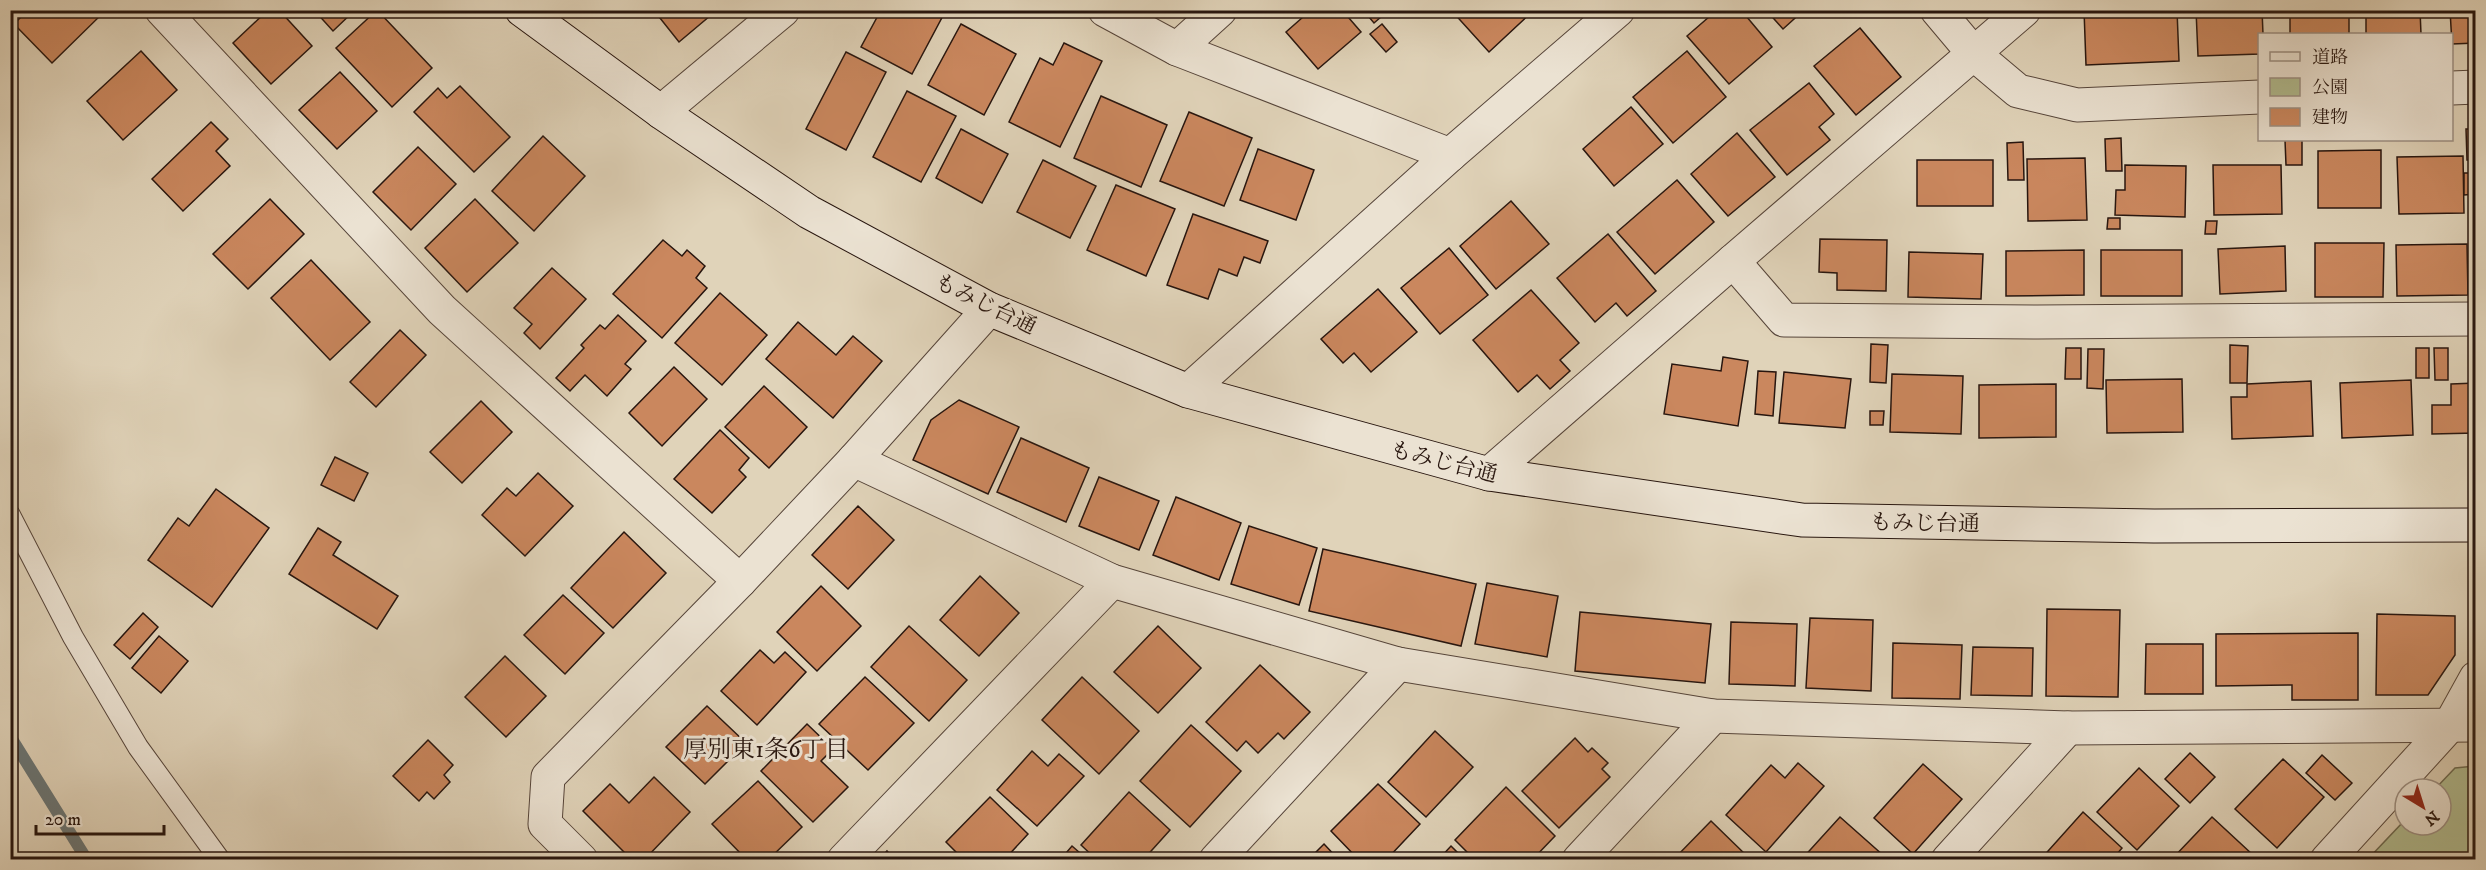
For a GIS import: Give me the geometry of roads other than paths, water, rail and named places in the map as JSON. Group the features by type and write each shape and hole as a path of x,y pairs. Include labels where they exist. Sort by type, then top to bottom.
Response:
{"street":[{"path":"162,10 442,310 740,581"},
{"name":"もみじ台通","path":"522,10 661,112 809,212 989,309 1188,391 1489,474 1802,520 2154,526 2475,525"},
{"path":"661,112 783,10"},
{"path":"1105,10 1177,49 1450,155"},
{"path":"1177,49 1220,10"},
{"path":"1188,391 1450,155 1618,10"},
{"path":"1937,10 1974,54 2018,91 2077,105 2258,97"},
{"path":"1489,474 2024,10"},
{"path":"2453,88 2475,87"},
{"path":"1733,261 1784,320 2049,322 2475,319"},
{"path":"581,860 545,825 548,777 740,581 854,460 989,309"},
{"path":"854,460 1112,581 1398,664 1713,716 2068,728 2463,725"},
{"path":"844,860 1112,581"},
{"path":"1216,860 1398,664"},
{"path":"2327,860 2463,725 2475,678"},
{"path":"1579,860 1713,716"},
{"path":"1948,860 2068,728"}],"lane":[{"path":"10,515 73,637 138,747 220,860"}],"waterway":[{"path":"10,736 87,860"}],"district":[{"name":"厚別東1条6丁目","path":"766,749"}]}
